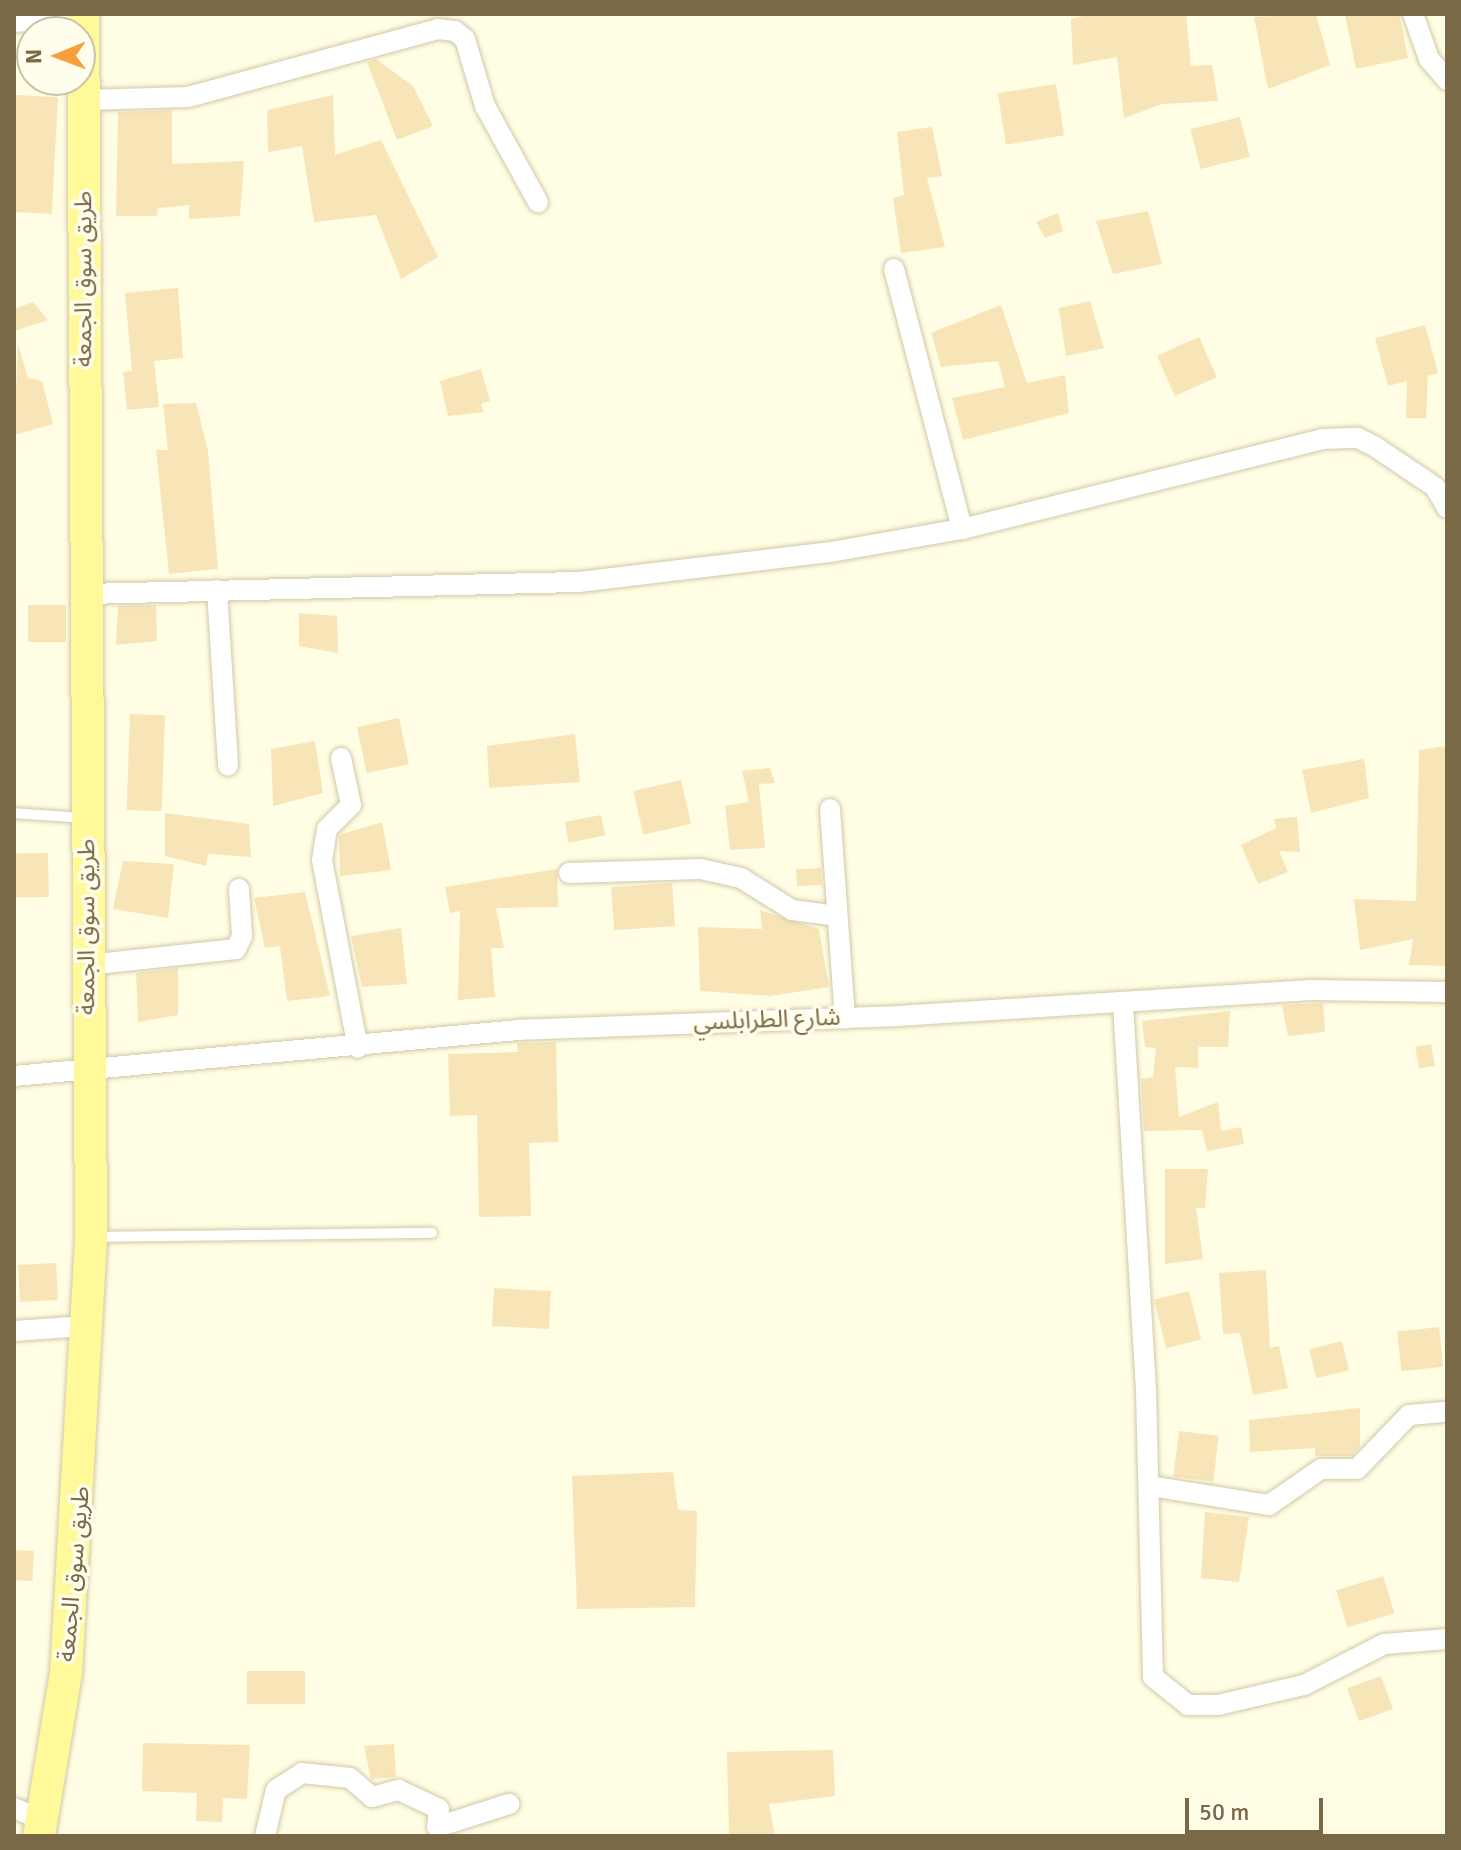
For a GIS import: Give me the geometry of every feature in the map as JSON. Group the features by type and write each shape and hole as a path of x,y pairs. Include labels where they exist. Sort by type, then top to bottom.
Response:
{"main road":[{"name":"طريق سوق الجمعة","path":"31,1821 67,1657 87,1403 85,1326 91,1237 87,1065 85,96"}],"street":[{"path":"1413,14 1429,59 1447,80"},
{"path":"85,100 188,97 438,29 455,31 465,39 485,106 538,202"},
{"path":"894,269 962,529"},
{"path":"86,594 579,582 962,529 1322,439 1358,438 1374,446 1435,487 1447,508"},
{"path":"217,590 228,766"},
{"path":"341,758 351,805 327,829 322,860 358,1048"},
{"path":"830,809 845,1018"},
{"path":"569,873 701,869 741,878 792,910 837,916"},
{"path":"87,965 236,949 239,889"},
{"name":"شارع الطرابلسي","path":"14,1076 87,1065 358,1048 518,1030 845,1018 1311,990 1447,992"},
{"path":"1123,1003 1150,1486 1148,1659 1153,1677 1188,1705 1266,1698 1384,1644 1447,1639"},
{"path":"14,1331 85,1326"},
{"path":"1150,1486 1269,1505 1321,1469 1357,1469 1409,1415 1447,1412"},
{"path":"265,1836 276,1790 302,1773 350,1778 372,1797 399,1790 439,1809 437,1827 509,1804"}],"lane":[{"path":"14,813 86,818"},
{"path":"91,1237 432,1233"}],"building":[{"path":"1092,14 1186,14 1191,66 1212,65 1218,101 1162,104 1124,118 1117,57 1073,65 1071,19"},
{"path":"1316,14 1330,65 1268,89 1254,17"},
{"path":"1345,14 1399,14 1408,58 1356,69"},
{"path":"376,59 413,86 433,126 397,140 367,62"},
{"path":"1056,84 1064,135 1006,145 998,93"},
{"path":"16,95 58,97 52,214 14,212"},
{"path":"333,95 335,155 381,140 438,257 401,279 376,215 314,222 302,146 268,152 267,110"},
{"path":"172,110 172,164 244,161 240,216 189,219 189,205 158,208 157,216 116,216 118,112"},
{"path":"1240,117 1250,157 1200,169 1191,129"},
{"path":"932,127 942,176 927,178 945,247 901,253 893,198 904,195 897,132"},
{"path":"1148,211 1162,264 1113,274 1096,221"},
{"path":"1058,213 1063,231 1045,238 1036,222"},
{"path":"178,288 183,358 154,361 159,407 127,410 123,372 132,371 125,293"},
{"path":"1090,301 1104,348 1066,356 1059,308"},
{"path":"33,302 48,320 14,331 14,309"},
{"path":"1001,305 1027,383 1065,375 1069,413 963,440 952,398 1005,387 998,361 941,367 931,333"},
{"path":"1425,325 1438,373 1428,376 1426,418 1406,418 1407,381 1388,386 1375,338"},
{"path":"1199,337 1217,377 1175,396 1157,356"},
{"path":"18,344 28,378 42,381 53,424 14,435"},
{"path":"481,369 490,401 481,404 484,412 448,416 440,381"},
{"path":"196,403 208,451 218,569 169,574 156,450 168,450 163,404"},
{"path":"28,605 66,605 66,642 28,642"},
{"path":"156,605 157,641 116,645 118,606"},
{"path":"299,613 337,616 338,653 299,646"},
{"path":"130,714 165,715 162,811 127,810"},
{"path":"399,718 409,764 367,773 357,727"},
{"path":"575,734 580,782 489,788 487,746"},
{"path":"315,741 323,793 273,806 271,749"},
{"path":"1447,746 1447,966 1409,965 1413,939 1360,950 1354,899 1416,901 1419,750"},
{"path":"1364,759 1369,798 1311,813 1302,770"},
{"path":"770,768 775,783 759,784 765,848 730,850 725,806 749,802 742,771"},
{"path":"681,780 691,824 643,835 633,791"},
{"path":"165,813 249,824 251,857 208,854 206,866 165,856"},
{"path":"601,815 605,836 569,843 565,822"},
{"path":"1297,817 1300,852 1279,851 1288,872 1258,884 1241,845 1276,828 1274,819"},
{"path":"382,822 391,870 340,876 339,835"},
{"path":"48,853 49,897 15,898 14,854"},
{"path":"123,861 174,864 168,918 113,909"},
{"path":"821,868 822,885 797,886 796,869"},
{"path":"557,869 558,907 496,908 504,948 491,948 495,997 458,1000 460,911 450,913 445,887"},
{"path":"672,883 675,926 614,930 611,887"},
{"path":"305,892 330,996 287,1001 280,946 265,948 254,898"},
{"path":"760,910 819,929 829,987 770,996 700,991 698,927 762,929"},
{"path":"401,928 407,984 362,987 351,936"},
{"path":"178,968 178,1015 138,1022 136,973"},
{"path":"1323,1003 1325,1032 1288,1036 1282,1005"},
{"path":"1230,1011 1228,1047 1198,1047 1198,1068 1175,1067 1179,1117 1218,1102 1221,1131 1241,1127 1244,1144 1207,1151 1202,1130 1144,1131 1141,1079 1153,1077 1156,1048 1145,1047 1142,1021"},
{"path":"556,1042 558,1142 529,1143 531,1216 479,1217 477,1115 450,1116 448,1054 518,1052 517,1043"},
{"path":"1431,1044 1435,1066 1419,1068 1415,1047"},
{"path":"1165,1169 1208,1169 1205,1208 1196,1208 1203,1259 1165,1264"},
{"path":"56,1263 58,1300 20,1302 18,1265"},
{"path":"1266,1270 1270,1348 1279,1346 1288,1388 1253,1395 1240,1333 1223,1334 1219,1273"},
{"path":"494,1288 551,1291 549,1329 492,1326"},
{"path":"1189,1291 1201,1340 1166,1348 1154,1300"},
{"path":"1439,1327 1443,1367 1401,1371 1397,1331"},
{"path":"1342,1341 1349,1370 1316,1378 1309,1349"},
{"path":"1360,1408 1360,1447 1352,1456 1315,1456 1315,1448 1250,1452 1249,1420"},
{"path":"1179,1431 1219,1436 1213,1482 1173,1477"},
{"path":"673,1472 678,1510 697,1511 695,1607 577,1609 572,1476"},
{"path":"1205,1512 1249,1517 1239,1582 1201,1578"},
{"path":"14,1550 34,1551 32,1581 14,1580"},
{"path":"1383,1576 1394,1613 1348,1628 1336,1590"},
{"path":"247,1671 305,1671 305,1704 247,1704"},
{"path":"1381,1676 1393,1709 1359,1721 1347,1688"},
{"path":"143,1743 250,1745 247,1799 223,1798 222,1822 196,1821 197,1793 142,1791"},
{"path":"394,1744 396,1777 371,1779 364,1746"},
{"path":"833,1750 835,1796 769,1804 775,1836 729,1836 727,1752"}]}
